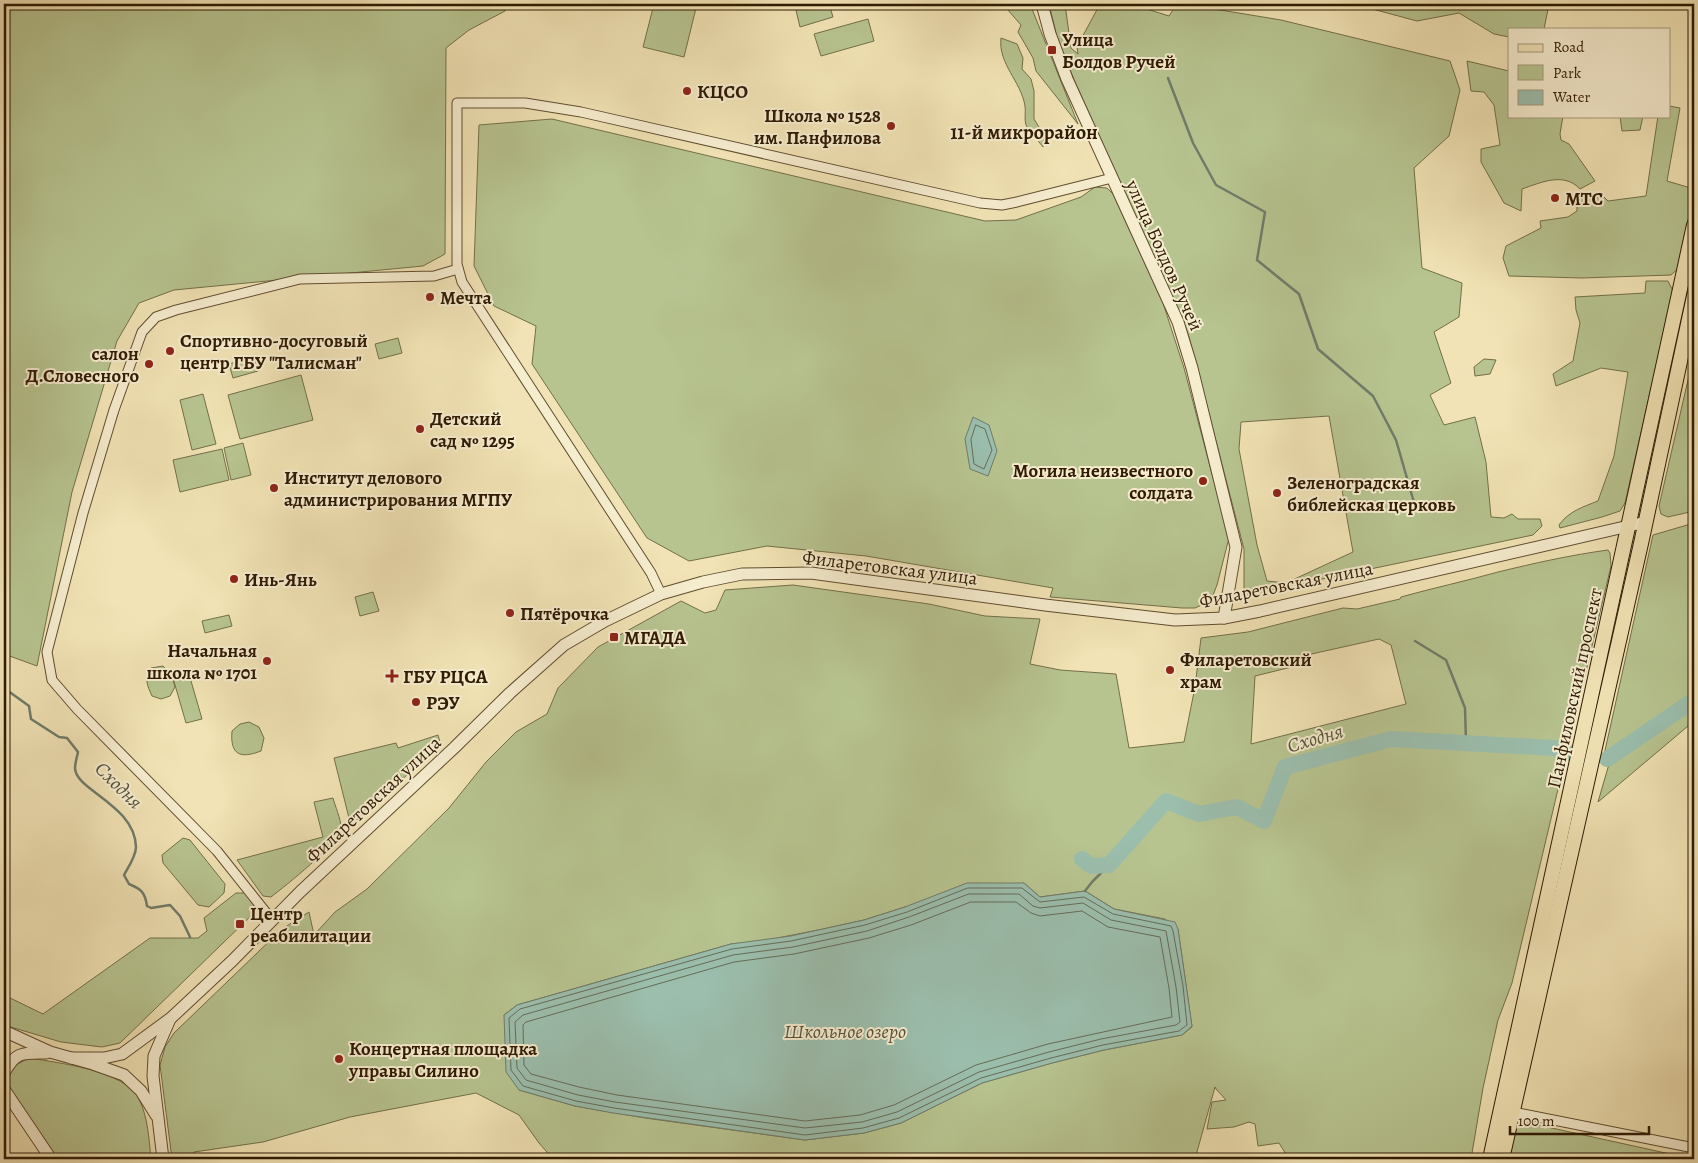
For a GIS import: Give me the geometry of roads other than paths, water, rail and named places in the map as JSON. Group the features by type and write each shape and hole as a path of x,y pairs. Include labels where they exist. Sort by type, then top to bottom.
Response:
{"main road":[{"name":"Панфиловский проспект","path":"1490,1159 1694,225"},
{"name":"Панфиловский проспект","path":"1502,1159 1646,522 1694,296"},
{"path":"1628,525 1635,527 1640,532 1642,539"}],"street":[{"name":"улица Болдов Ручей","path":"1042,4 1058,56 1178,322 1209,435 1236,547 1224,618"},
{"path":"661,594 646,564 462,282 457,264 457,103 525,102 582,112 980,203 1002,205 1112,178"},
{"path":"272,920 217,851 77,709 52,680 48,652 82,513 114,410 142,332 156,318 176,310 300,279 434,276 458,269"},
{"path":"1608,530 1625,521 1634,501"},
{"path":"1628,525 1643,518 1650,502"},
{"name":"Филаретовская улица","path":"71,1058 104,1058 122,1054 170,1018 232,961 272,920 510,693 564,645 612,616 661,594 703,582 742,574 811,573 1045,605 1175,620 1224,618 1421,575 1646,522"},
{"path":"1608,530 1615,532 1619,537 1620,563"},
{"name":"Филаретовская улица","path":"163,1159 152,1076 154,1056 170,1018"},
{"path":"4,1031 50,1052 124,1076 141,1091 156,1115"},
{"path":"4,1073 10,1060 24,1053 50,1052"},
{"path":"4,1089 51,1159"},
{"path":"1513,1112 1694,1147"}],"water":[{"path":"973,417 989,425 997,451 988,476 970,469 965,439"},
{"name":"Школьное озеро","path":"967,883 1024,883 1040,897 1085,891 1114,909 1175,922 1178,929 1192,1026 1182,1035 1104,1050 982,1083 901,1123 864,1133 805,1140 575,1106 519,1090 506,1072 504,1015 517,1005 731,944 791,936 864,920 905,907"}],"waterway":[{"path":"1168,78 1193,143 1216,185 1265,212 1257,260 1299,294 1318,349 1373,396 1396,440 1415,506"},
{"path":"1415,641 1446,660 1465,708 1466,743"},
{"name":"Сходня","path":"4,688 29,706 31,719 59,737 67,738 78,752 75,768 78,776 84,784 116,809 126,820 133,832 136,851 124,875 129,884 142,892 147,906 151,908 170,905 180,916 190,937"},
{"name":"Сходня","path":"1607,759 1694,700"},
{"name":"Сходня","path":"1082,859 1091,866 1109,865 1166,801 1199,814 1237,807 1264,821 1285,767 1391,739 1554,748 1570,753"},
{"path":"1085,891 1109,865"}],"place":[{"name":"Улица Болдов Ручей","path":"1052,50"},
{"name":"КЦСО","path":"687,91"},
{"name":"Школа № 1528 им. Панфилова","path":"891,126"},
{"name":"МТС","path":"1555,198"},
{"name":"Мечта","path":"430,297"},
{"name":"Спортивно-досуговый центр ГБУ \"Талисман\"","path":"170,351"},
{"name":"салон Д.Словесного","path":"149,364"},
{"name":"Детский сад № 1295","path":"420,429"},
{"name":"Могила неизвестного солдата","path":"1203,481"},
{"name":"Институт делового администрирования МГПУ","path":"274,488"},
{"name":"Зеленоградская библейская церковь","path":"1277,493"},
{"name":"Инь-Янь","path":"234,579"},
{"name":"Пятёрочка","path":"510,613"},
{"name":"МГАДА","path":"614,637"},
{"name":"Начальная школа № 1701","path":"267,661"},
{"name":"Филаретовский храм","path":"1170,670"},
{"name":"ГБУ РЦСА","path":"392,676"},
{"name":"РЭУ","path":"416,702"},
{"name":"Центр реабилитации","path":"240,924"},
{"name":"Концертная площадка управы Силино","path":"339,1059"}],"district":[{"name":"11-й микрорайон","path":"1024,132"}]}
